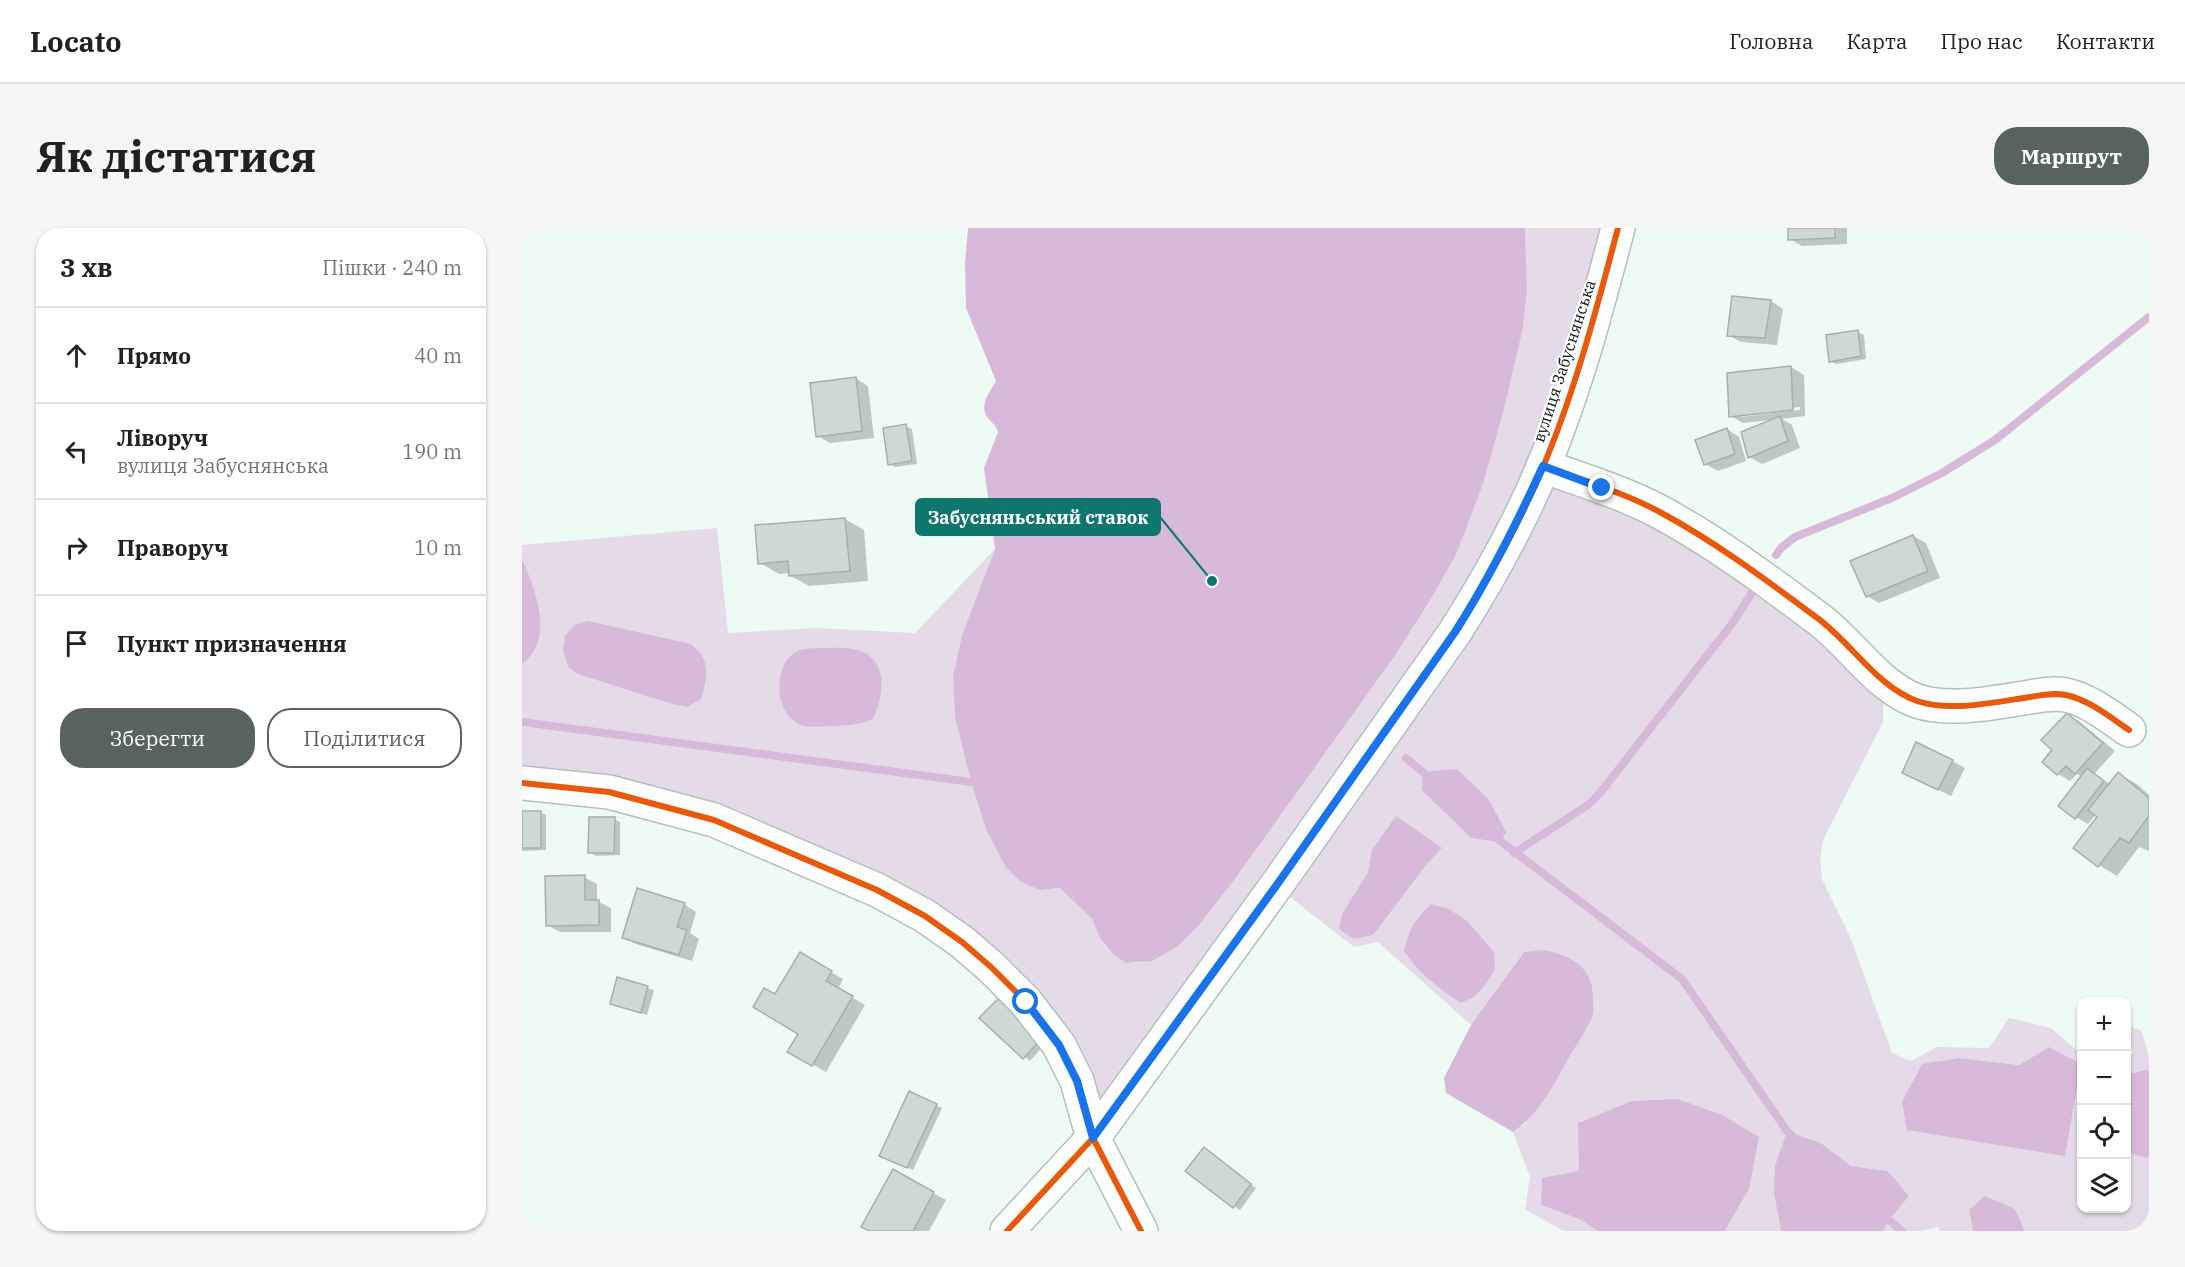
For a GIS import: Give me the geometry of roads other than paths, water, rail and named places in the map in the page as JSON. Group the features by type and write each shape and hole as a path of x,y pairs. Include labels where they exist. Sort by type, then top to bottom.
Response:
{"street":[{"name":"вулиця Забуснянська","path":"1007,1231 1093,1138 1276,886 1480,594 1523,511 1543,466 1570,392 1602,290 1618,228"},
{"path":"1543,466 1631,498 1658,511 1742,562 1820,619 1883,678 1902,693 1918,701 1966,705 1989,704 2050,694 2066,695 2094,707 2129,730"},
{"path":"522,783 609,792 714,820 878,890 925,916 962,942 991,967 1043,1021 1059,1045 1077,1081 1093,1138 1141,1231"}],"waterway":[{"path":"1776,555 1795,537 1892,498 1942,473 1995,440 2149,317"},
{"path":"1514,853 1588,805 1600,793 1734,621 1751,594"},
{"path":"522,722 979,783"},
{"path":"1406,758 1431,779"},
{"path":"1491,834 1682,979 1794,1138"},
{"path":"1881,1213 1902,1231"}],"place":[{"name":"Забусняньський ставок","path":"1212,581"}]}
